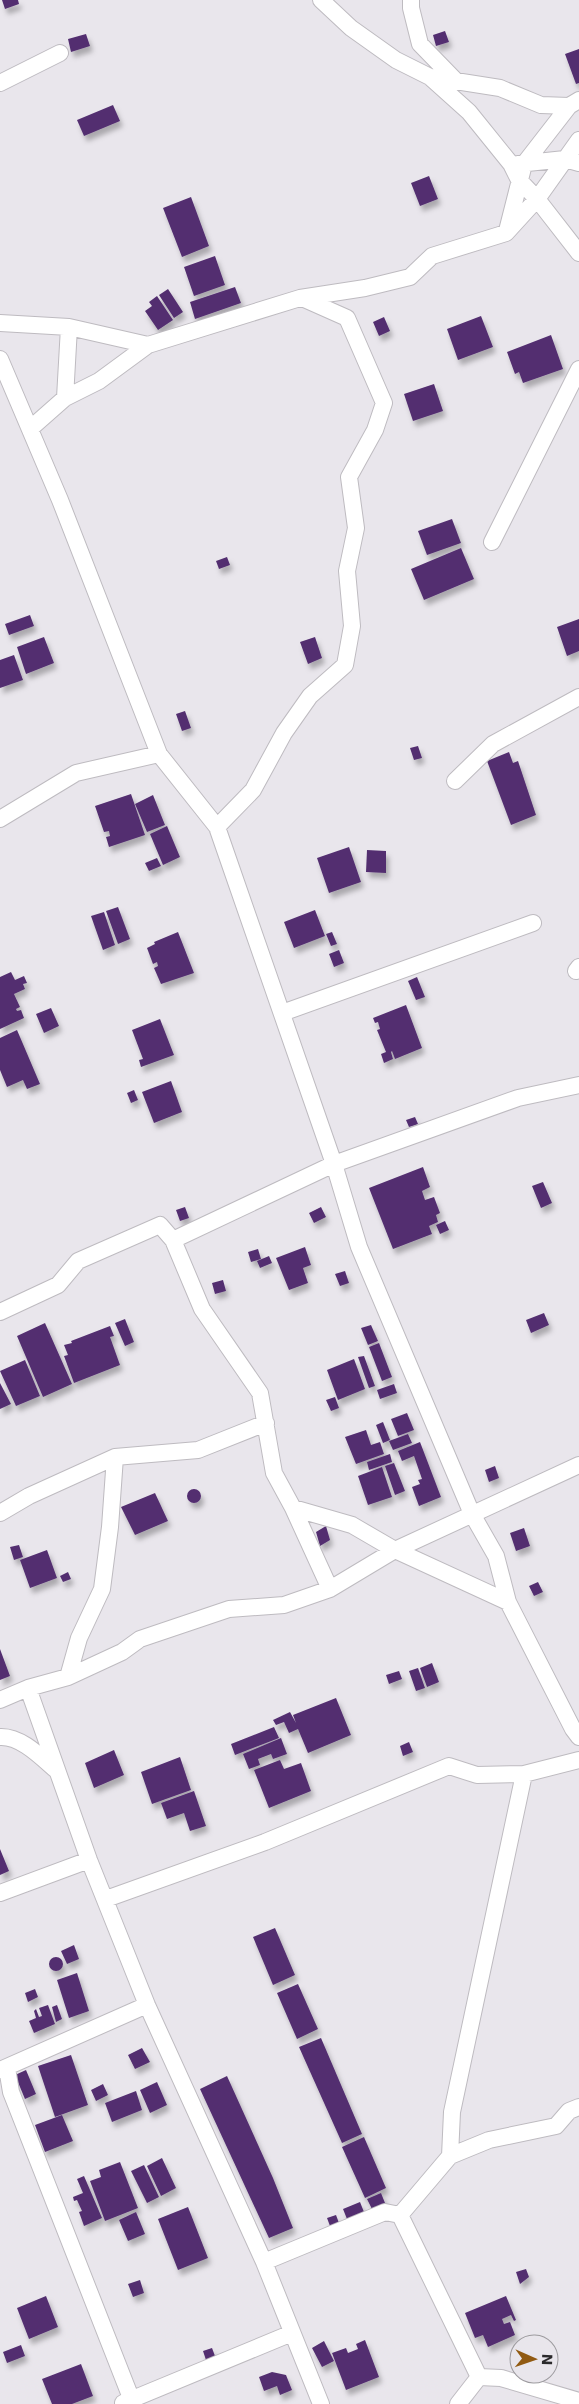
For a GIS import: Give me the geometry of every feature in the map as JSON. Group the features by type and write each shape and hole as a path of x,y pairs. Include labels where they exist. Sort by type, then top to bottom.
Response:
{"street":[{"path":"321,0 351,28 396,60 430,77 469,112 518,170 537,199 579,253"},
{"path":"409,3 420,44 456,80 469,112"},
{"path":"0,83 60,53"},
{"path":"430,77 500,88 541,105 574,103"},
{"path":"506,233 518,170 574,103"},
{"path":"31,428 65,398 99,381 148,345 300,298 365,288 410,277 432,256 506,233 572,161 579,140"},
{"path":"518,170 572,161"},
{"path":"218,827 253,790 284,733 310,696 345,664 352,626 347,571 356,528 349,477 376,430 384,403 347,318 300,298"},
{"path":"0,323 70,327 148,345"},
{"path":"65,398 70,327"},
{"path":"0,359 31,428 159,754 218,827 334,1164 359,1247 472,1514 496,1556 508,1602 573,1729 579,1737"},
{"path":"492,542 579,369"},
{"path":"456,781 493,744 579,698"},
{"path":"0,819 76,773 159,754"},
{"path":"282,1013 532,922"},
{"path":"173,1240 334,1164 518,1098 579,1085"},
{"path":"0,1312 58,1285 78,1261 160,1224 173,1240 202,1309 260,1394 274,1473 293,1508 330,1589"},
{"path":"0,1513 29,1496 115,1457 198,1450 266,1423"},
{"path":"68,1677 79,1638 102,1589 110,1527 115,1457"},
{"path":"0,1700 28,1688 68,1677 122,1652 140,1639 230,1609 284,1605 330,1589 394,1550 579,1465"},
{"path":"293,1508 352,1525 394,1550 508,1602"},
{"path":"28,1688 89,1860 147,2005 284,2307 292,2333 321,2404"},
{"path":"0,1737 7,1736 35,1752 58,1772"},
{"path":"106,1899 265,1842 449,1766 477,1775 524,1774 579,1760"},
{"path":"450,2156 452,2112 524,1774"},
{"path":"0,1893 89,1860"},
{"path":"147,2005 3,2069 126,2401 292,2333"},
{"path":"400,2215 450,2156 488,2140 556,2126 569,2111 579,2106"},
{"path":"264,2262 384,2212 400,2215"},
{"path":"400,2215 479,2377"},
{"path":"479,2377 501,2378 579,2401"},
{"path":"458,2404 479,2377"}],"building":[{"path":"2,0 18,0 19,4 5,9"},
{"path":"445,31 449,42 436,46 433,35"},
{"path":"86,34 90,46 71,52 68,39"},
{"path":"579,49 579,83 576,84 565,54"},
{"path":"113,105 120,121 84,136 77,120"},
{"path":"429,176 438,199 420,206 411,183"},
{"path":"191,197 209,246 182,257 163,208"},
{"path":"215,256 225,285 194,296 184,267"},
{"path":"235,287 241,303 195,319 190,302"},
{"path":"168,289 183,312 174,318 159,295"},
{"path":"157,296 173,320 158,330 145,311 152,306 149,302"},
{"path":"481,316 493,347 458,360 447,329"},
{"path":"384,317 390,331 379,336 373,322"},
{"path":"551,335 563,369 523,383 519,372 515,374 507,352"},
{"path":"434,384 443,411 413,421 404,394"},
{"path":"452,519 461,543 427,555 418,531"},
{"path":"461,548 474,579 424,600 411,569"},
{"path":"227,557 230,565 219,569 216,561"},
{"path":"30,615 34,626 9,635 5,624"},
{"path":"579,619 579,651 567,656 557,627"},
{"path":"44,637 54,663 26,674 17,647"},
{"path":"315,637 322,658 308,664 300,642"},
{"path":"14,655 23,680 0,688 0,660"},
{"path":"185,711 191,728 182,731 176,714"},
{"path":"418,746 422,758 414,760 410,748"},
{"path":"509,752 513,763 518,761 536,815 511,825 487,761"},
{"path":"131,794 145,835 109,847 106,837 110,836 109,831 104,832 95,806"},
{"path":"153,795 165,825 147,832 135,804"},
{"path":"167,826 180,857 163,865 150,834"},
{"path":"349,847 361,882 329,893 317,858"},
{"path":"367,850 386,851 386,873 366,872"},
{"path":"157,858 161,866 149,871 145,863"},
{"path":"118,907 130,939 118,944 106,911"},
{"path":"315,910 325,936 294,948 284,922"},
{"path":"104,912 115,945 103,950 91,916"},
{"path":"178,932 194,973 161,984 154,968 158,966 157,962 153,964 147,948 155,944 154,942"},
{"path":"332,932 337,944 331,946 326,934"},
{"path":"339,950 344,963 334,967 329,954"},
{"path":"11,972 15,980 24,976 27,983 23,984 25,989 14,994 20,1007 16,1009 17,1011 21,1010 24,1018 0,1029 0,977"},
{"path":"417,977 425,997 416,1000 408,981"},
{"path":"406,1005 422,1048 395,1059 392,1051 393,1059 384,1063 381,1054 386,1052 377,1030 380,1029 378,1022 375,1023 373,1018"},
{"path":"51,1008 59,1026 44,1033 36,1014"},
{"path":"160,1019 174,1055 141,1067 139,1060 143,1059 132,1030"},
{"path":"17,1030 40,1084 27,1089 23,1080 7,1087 0,1070 0,1038"},
{"path":"171,1081 182,1112 154,1123 142,1092"},
{"path":"134,1090 138,1100 131,1103 127,1093"},
{"path":"415,1117 418,1124 409,1127 406,1120"},
{"path":"423,1167 430,1187 422,1191 425,1200 434,1197 440,1213 436,1215 438,1222 429,1226 432,1234 393,1249 369,1188"},
{"path":"543,1182 552,1203 541,1208 532,1186"},
{"path":"185,1207 189,1218 180,1221 176,1210"},
{"path":"321,1207 326,1217 314,1223 309,1213"},
{"path":"445,1221 449,1230 440,1234 436,1225"},
{"path":"305,1247 311,1265 303,1268 308,1283 289,1290 276,1258"},
{"path":"258,1249 261,1259 251,1262 248,1252"},
{"path":"269,1256 272,1263 260,1268 257,1261"},
{"path":"345,1271 349,1283 340,1286 335,1274"},
{"path":"223,1280 226,1291 215,1294 212,1283"},
{"path":"544,1313 549,1325 531,1333 526,1320"},
{"path":"125,1319 134,1342 125,1346 115,1323"},
{"path":"45,1323 72,1384 43,1397 17,1336"},
{"path":"371,1325 378,1341 368,1345 361,1328"},
{"path":"110,1326 114,1336 110,1337 120,1365 74,1383 64,1356 68,1355 64,1345"},
{"path":"379,1343 392,1377 382,1381 369,1347"},
{"path":"364,1356 375,1386 369,1388 358,1357"},
{"path":"354,1359 365,1389 338,1400 327,1370"},
{"path":"25,1360 40,1396 16,1406 0,1371"},
{"path":"0,1383 11,1404 0,1409"},
{"path":"394,1384 397,1393 380,1399 377,1390"},
{"path":"335,1397 339,1408 331,1411 326,1400"},
{"path":"407,1413 414,1430 398,1436 391,1419"},
{"path":"383,1422 390,1440 383,1443 376,1425"},
{"path":"366,1430 371,1445 380,1442 384,1454 356,1464 345,1437"},
{"path":"408,1434 412,1443 393,1450 389,1441"},
{"path":"420,1442 441,1497 419,1506 412,1487 420,1484 418,1480 422,1479 414,1456 402,1461 398,1451"},
{"path":"390,1454 392,1462 369,1470 367,1462"},
{"path":"394,1463 405,1491 395,1495 385,1466"},
{"path":"495,1466 499,1478 489,1482 485,1470"},
{"path":"382,1467 392,1497 368,1505 358,1476"},
{"path":"194,1489 199,1491 201,1496 199,1501 194,1503 189,1501 187,1496 189,1491"},
{"path":"155,1493 168,1521 135,1535 121,1507"},
{"path":"326,1526 330,1540 320,1546 316,1532"},
{"path":"524,1528 530,1546 516,1551 510,1533"},
{"path":"19,1545 23,1557 14,1560 10,1547"},
{"path":"47,1550 57,1578 30,1588 20,1560"},
{"path":"68,1572 71,1579 63,1582 60,1576"},
{"path":"538,1582 543,1592 534,1596 529,1586"},
{"path":"0,1649 10,1676 0,1680"},
{"path":"432,1663 439,1682 427,1687 420,1668"},
{"path":"418,1668 425,1688 416,1691 409,1671"},
{"path":"399,1671 402,1679 389,1684 386,1675"},
{"path":"336,1698 351,1735 308,1753 298,1729 289,1733 284,1722 276,1725 273,1720 290,1712 296,1723 293,1715"},
{"path":"274,1727 279,1738 235,1755 231,1744"},
{"path":"281,1738 287,1754 273,1759 271,1754 258,1759 260,1765 249,1769 243,1754"},
{"path":"409,1742 413,1752 403,1756 400,1746"},
{"path":"114,1750 124,1775 94,1788 85,1763"},
{"path":"180,1757 191,1790 152,1804 141,1772"},
{"path":"280,1760 284,1769 301,1763 311,1791 269,1808 254,1770"},
{"path":"194,1791 206,1826 190,1831 184,1813 167,1819 161,1803"},
{"path":"0,1849 9,1871 0,1875"},
{"path":"275,1928 295,1975 273,1985 253,1937"},
{"path":"74,1945 79,1959 67,1964 61,1951"},
{"path":"56,1957 61,1959 63,1964 61,1969 56,1971 51,1969 49,1964 51,1959"},
{"path":"77,1973 89,2011 69,2018 57,1980"},
{"path":"298,1984 318,2029 297,2039 277,1993"},
{"path":"35,1989 38,1997 28,2002 25,1993"},
{"path":"48,2005 55,2024 34,2033 29,2021 36,2018 34,2011 36,2009 39,2017 42,2016 39,2008"},
{"path":"57,2005 62,2019 56,2022 52,2007"},
{"path":"321,2038 362,2134 342,2143 299,2047"},
{"path":"142,2048 150,2062 135,2069 128,2055"},
{"path":"71,2055 88,2105 55,2117 38,2066"},
{"path":"26,2070 36,2094 25,2099 15,2075"},
{"path":"227,2076 273,2178 293,2228 269,2238 200,2089"},
{"path":"157,2082 167,2105 150,2113 140,2090"},
{"path":"103,2084 108,2095 96,2101 91,2090"},
{"path":"136,2091 142,2110 112,2122 105,2103"},
{"path":"62,2115 73,2141 45,2152 35,2125"},
{"path":"364,2137 386,2188 365,2198 342,2147"},
{"path":"162,2158 176,2188 161,2196 147,2166"},
{"path":"120,2162 138,2208 105,2221 90,2181 101,2177 99,2170"},
{"path":"144,2165 159,2197 147,2203 131,2171"},
{"path":"84,2176 102,2218 84,2226 79,2212 82,2211 77,2200 74,2201 73,2197 83,2193 77,2179"},
{"path":"381,2193 385,2203 372,2209 367,2199"},
{"path":"360,2202 364,2212 347,2219 343,2209"},
{"path":"188,2207 208,2258 178,2270 158,2219"},
{"path":"136,2212 145,2234 128,2241 119,2220"},
{"path":"336,2215 339,2223 330,2226 327,2218"},
{"path":"526,2269 529,2277 520,2284 516,2272"},
{"path":"140,2280 144,2293 133,2297 128,2284"},
{"path":"46,2296 58,2327 29,2339 17,2308"},
{"path":"506,2296 516,2320 514,2321 511,2315 502,2319 504,2324 510,2322 515,2334 509,2334 509,2338 488,2347 483,2335 475,2338 465,2313"},
{"path":"365,2340 379,2377 346,2390 332,2353 346,2348 348,2353 358,2349 356,2344"},
{"path":"324,2341 334,2361 322,2367 312,2348"},
{"path":"21,2345 25,2356 7,2363 3,2352"},
{"path":"212,2348 215,2356 206,2360 203,2351"},
{"path":"81,2364 93,2396 72,2404 52,2404 42,2379"},
{"path":"272,2372 286,2375 292,2390 280,2395 277,2386 264,2391 259,2377"}]}
